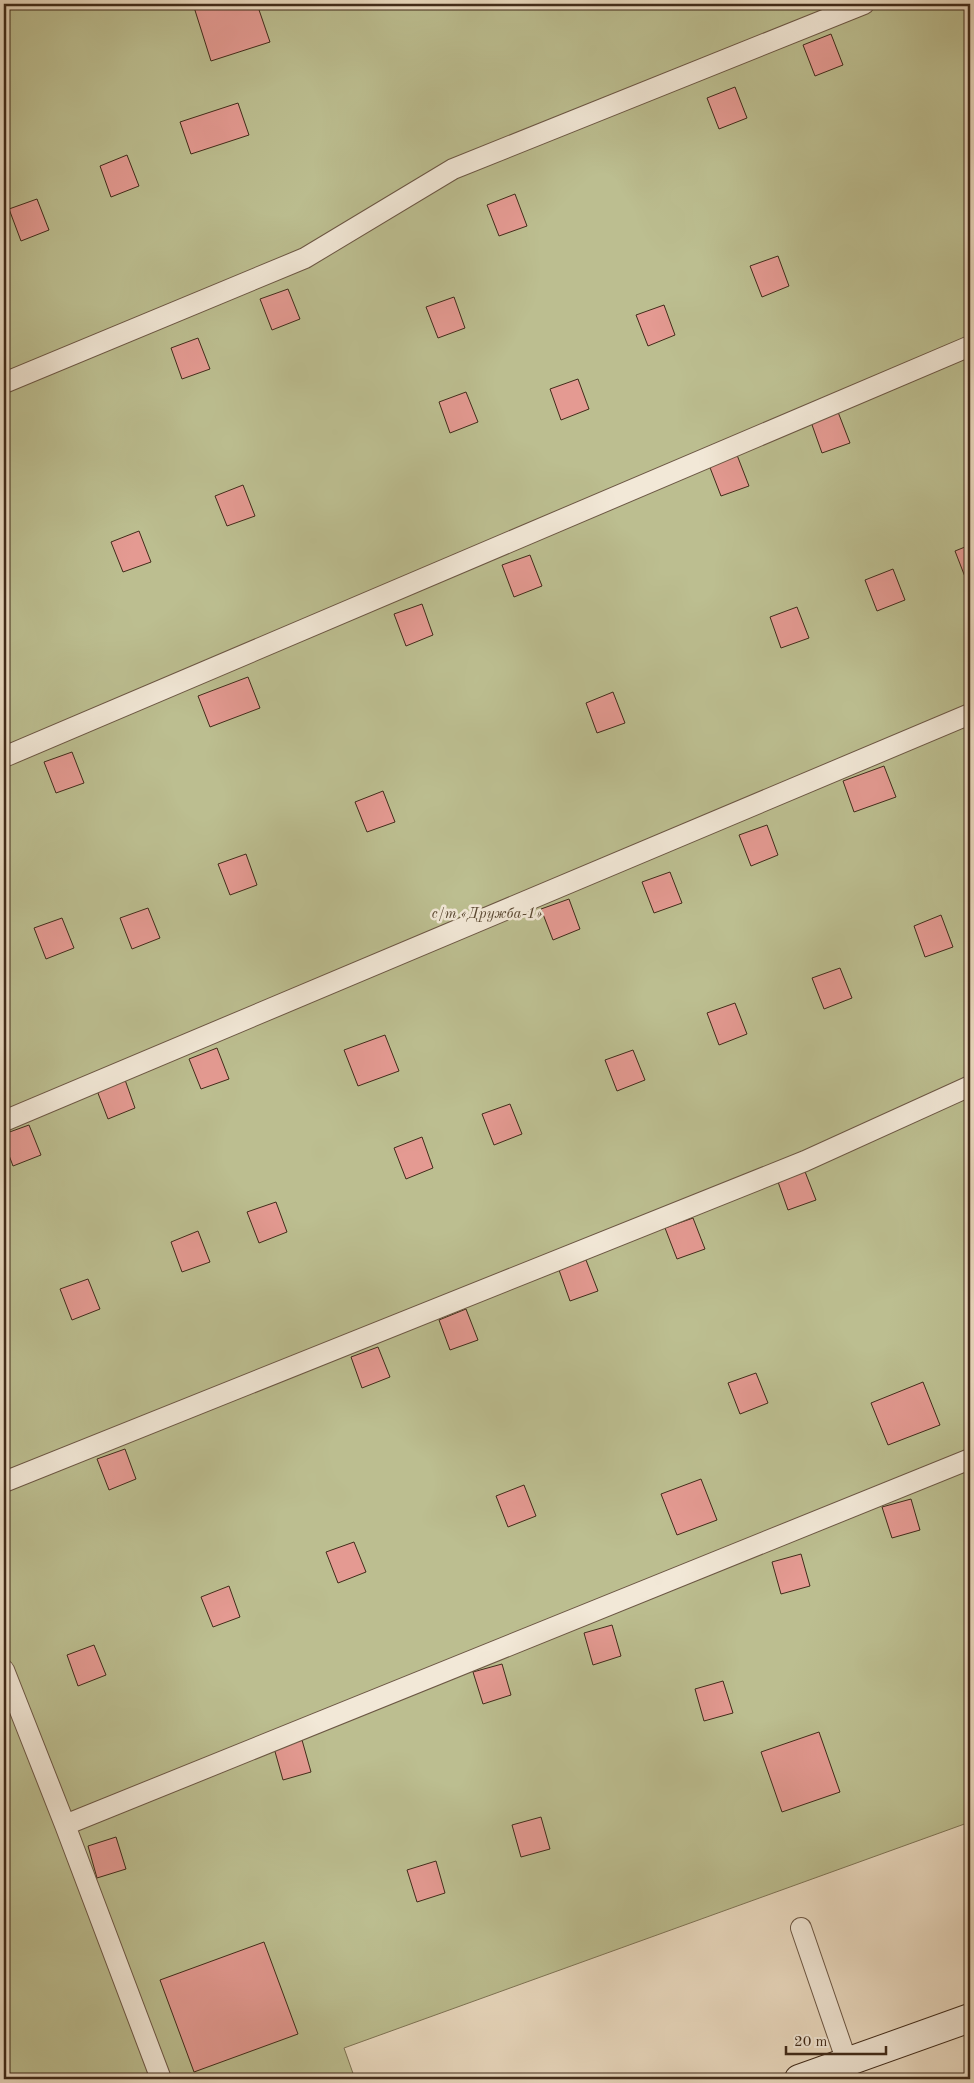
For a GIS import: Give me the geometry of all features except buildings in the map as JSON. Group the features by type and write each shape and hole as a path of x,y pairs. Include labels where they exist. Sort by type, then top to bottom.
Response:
{"main road":[{"path":"799,2079 970,2018"}],"lane":[{"path":"4,382 305,258 453,169 864,4"},
{"path":"4,757 970,346"},
{"path":"4,1121 970,714"},
{"path":"4,1482 805,1160 970,1086"},
{"path":"65,1825 970,1459"},
{"path":"4,1670 161,2079"},
{"path":"801,1928 848,2062"}],"green space":[{"name":"с/т «Дружба-1»","path":"4,4 970,4 970,1822 344,2048 355,2079 4,2079"}]}
